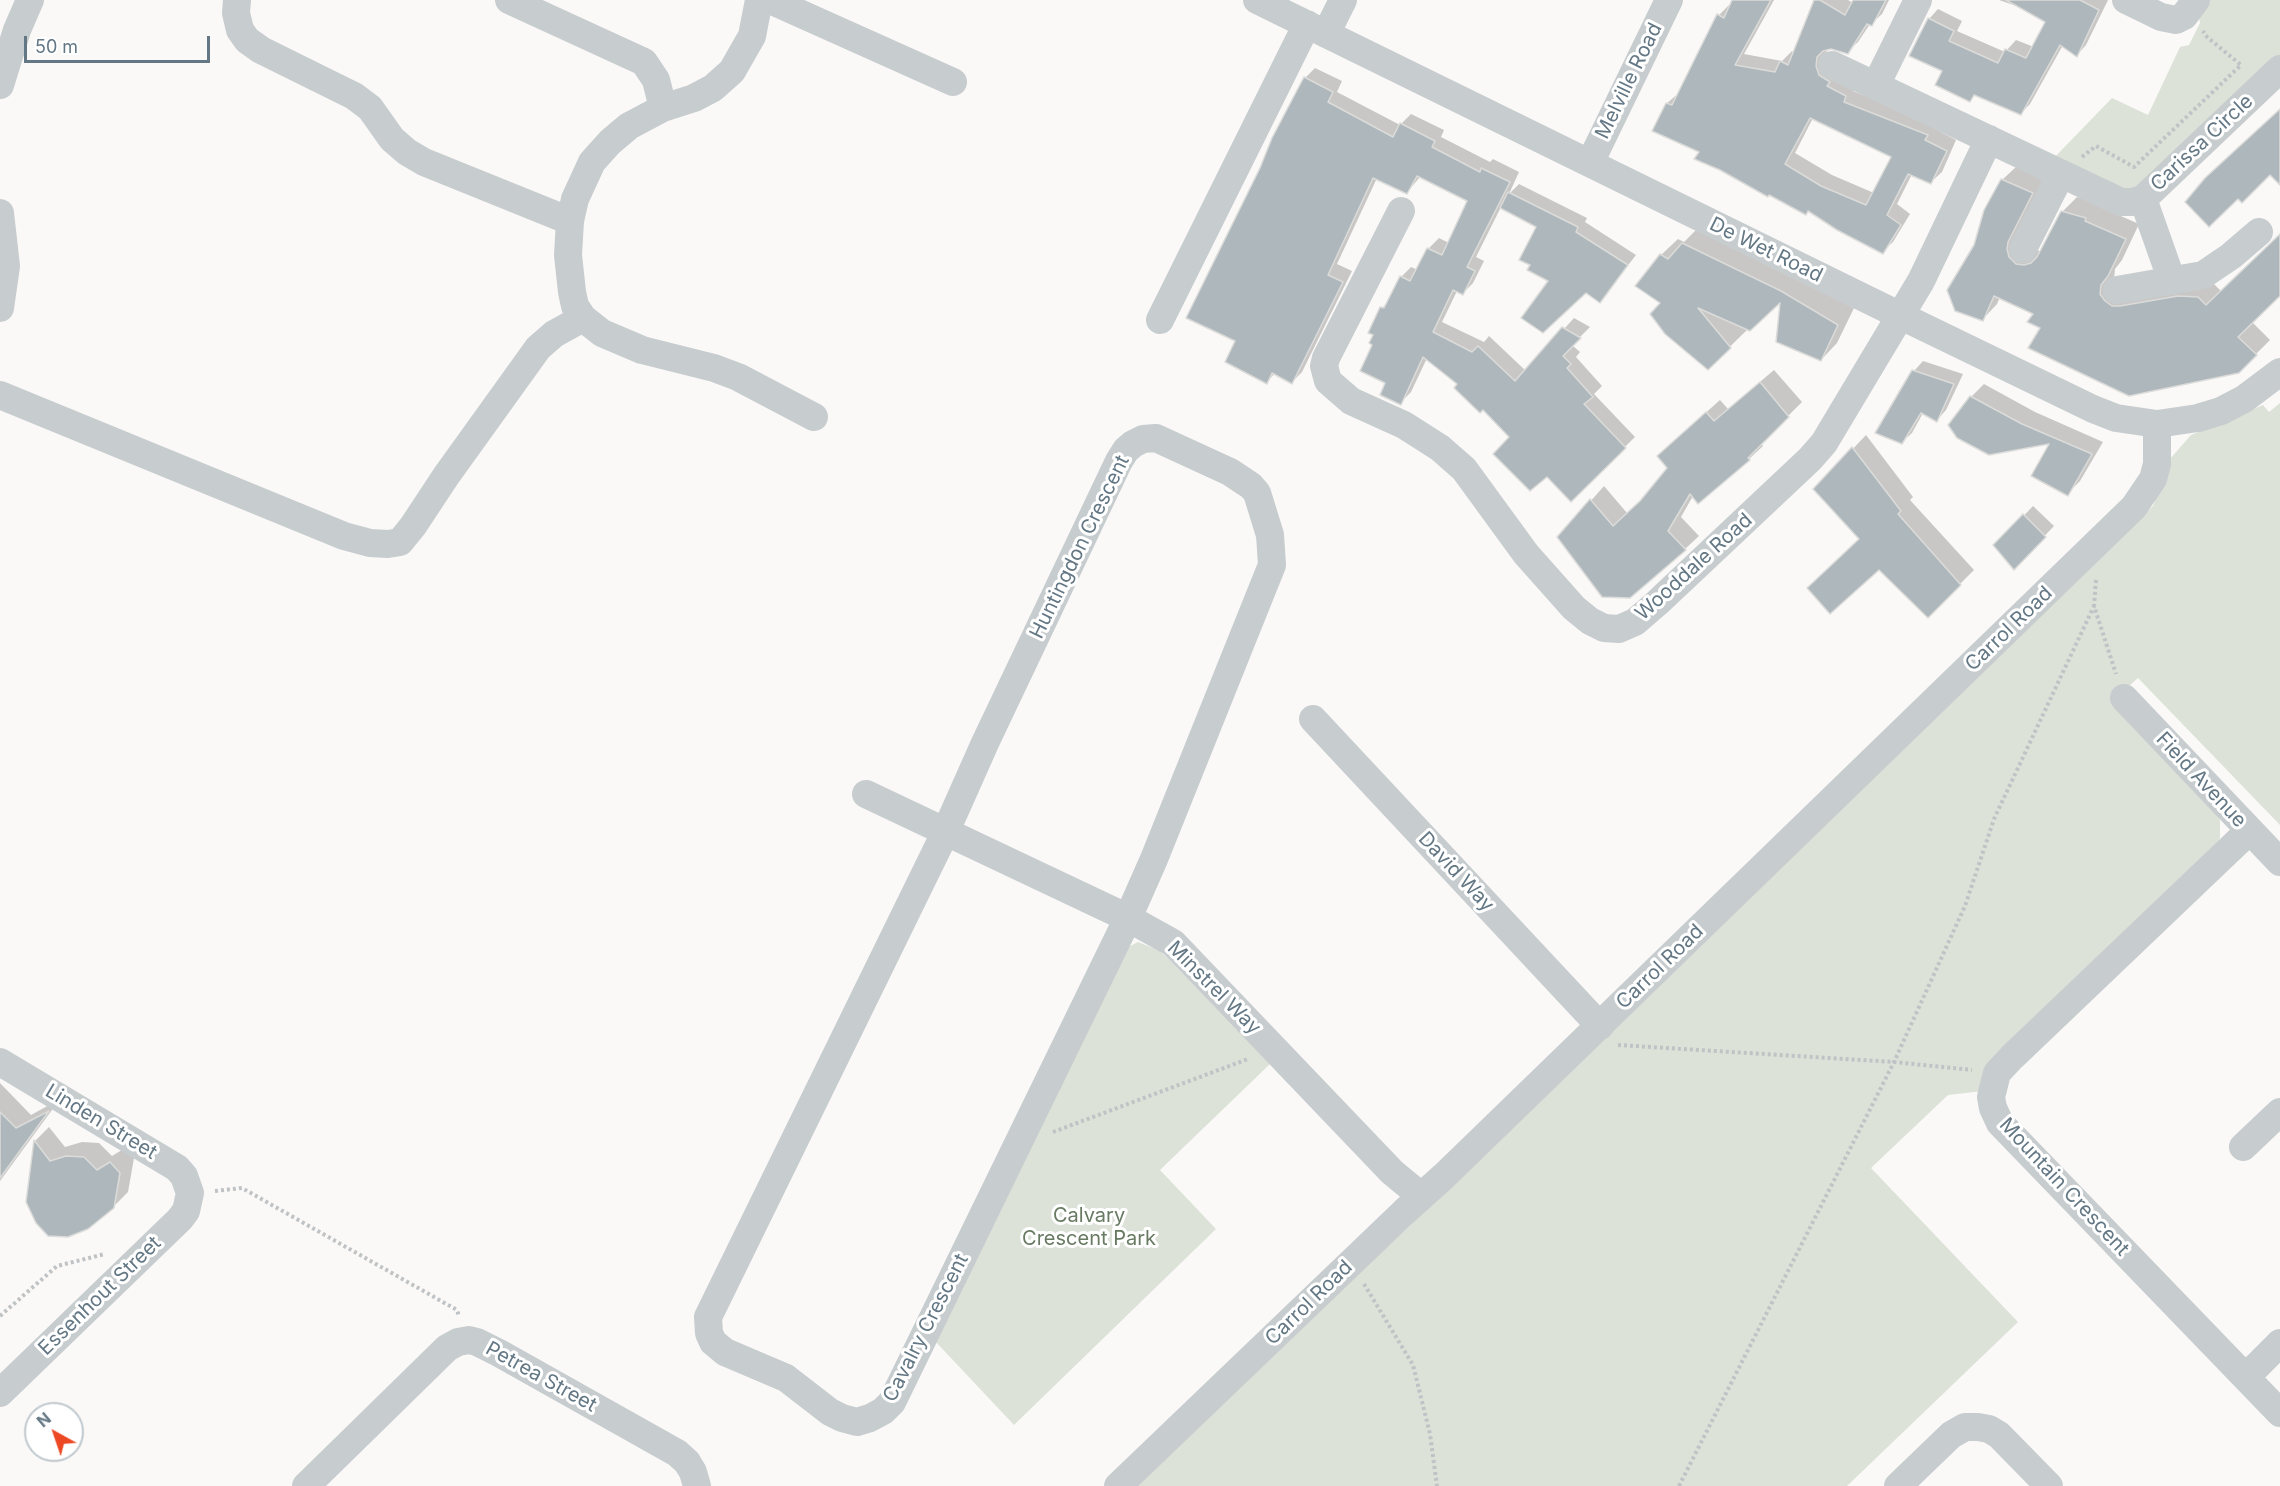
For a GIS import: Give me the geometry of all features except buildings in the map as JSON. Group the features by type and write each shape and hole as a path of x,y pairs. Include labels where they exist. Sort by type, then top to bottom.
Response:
{"street":[{"path":"0,85 17,30 30,0"},
{"path":"237,0 236,14 240,30 247,40 261,50 354,96 370,108 392,139 407,152 424,162 570,221"},
{"path":"508,0 644,62 656,80 663,108"},
{"path":"759,0 752,36 732,71 713,88 694,98 663,108 629,126 592,162 576,199 570,221 568,255 572,292 575,306 583,318 602,333 633,347 714,368 738,377 814,417"},
{"path":"770,0 953,82"},
{"name":"De Wet Road","path":"1257,0 2093,410 2116,418 2157,424 2198,418 2221,411 2244,399 2280,372"},
{"path":"1160,320 1316,29 1343,0"},
{"name":"Melville Road","path":"1590,163 1669,0"},
{"path":"1876,85 1918,0"},
{"path":"2126,0 2161,17 2176,20 2192,5"},
{"name":"Carissa Circle","path":"1832,65 2121,202 2143,199 2280,69"},
{"path":"1901,316 1921,281 1989,139"},
{"path":"2023,249 2061,174"},
{"path":"2143,199 2172,281"},
{"name":"Wooddale Road","path":"1401,211 1335,339 1324,366 1328,381 1351,401 1404,425 1440,448 1464,469 1526,554 1574,608 1590,621 1604,628 1619,629 1635,622 1810,459 1834,428 1901,316"},
{"path":"0,213 6,266 0,308"},
{"path":"2117,290 2203,275 2215,268 2259,231"},
{"path":"0,395 344,536 370,543 388,544 400,542 413,526 538,348 554,334 583,318"},
{"name":"Carrol Road","path":"1118,1486 1600,1026 2134,507 2153,479 2157,464 2157,424"},
{"name":"Huntingdon Crescent","path":"945,833 990,732 1126,450 1143,439 1156,438 1230,472 1243,479 1257,493 1270,535 1272,564 1128,918"},
{"name":"Field Avenue","path":"2124,698 2280,862"},
{"name":"David Way","path":"1313,719 1600,1026"},
{"name":"Minstrel Way","path":"866,794 1128,918 1173,943 1384,1163 1420,1196"},
{"path":"1997,1073 2250,831"},
{"name":"Cavalry Crescent","path":"945,833 708,1317 709,1333 713,1342 725,1352 786,1378 830,1412 857,1422 883,1411 891,1402 1128,918"},
{"name":"Linden Street","path":"0,1062 177,1168 184,1176 190,1193"},
{"name":"Mountain Crescent","path":"1997,1073 1991,1097 2000,1123 2280,1413"},
{"path":"2243,1147 2280,1112"},
{"name":"Essenhout Street","path":"0,1393 180,1219 186,1211 190,1193"},
{"name":"Petrea Street","path":"306,1486 447,1348 458,1342 469,1340 499,1353 677,1453 687,1462 697,1485"},
{"path":"2246,1377 2280,1343"},
{"path":"1914,1481 1951,1435 1965,1427 1978,1427 1999,1435 2049,1486"}],"path":[{"path":"2061,174 2096,146 2134,167 2241,64 2207,37 2192,5"},
{"path":"1679,1486 1894,1062 1965,906 1994,819 2094,606 2099,541"},
{"path":"2094,606 2124,698"},
{"path":"1600,1026 1618,1045 1894,1062 1997,1073"},
{"path":"1043,1136 1249,1059"},
{"path":"190,1193 242,1188 457,1310 469,1340"},
{"path":"0,1316 57,1266 110,1253"},
{"path":"1350,1263 1413,1365 1430,1434 1437,1486"}],"green space":[{"path":"2204,0 2280,0 2280,59 2132,193 2051,161 2112,98 2148,115 2180,47 2189,45 2200,23 2198,12"},
{"path":"2280,403 2280,825 2138,678 2112,701 2217,813 2220,821 2220,838 2216,846 1983,1091 1948,1095 1871,1168 2018,1322 1847,1486 1128,1486 1402,1233 2153,506 2169,460 2191,435 2263,405 2269,412"},
{"name":"Calvary Crescent Park","path":"1138,942 1166,956 1270,1064 1160,1170 1216,1229 1014,1425 934,1340 1126,948"}]}
